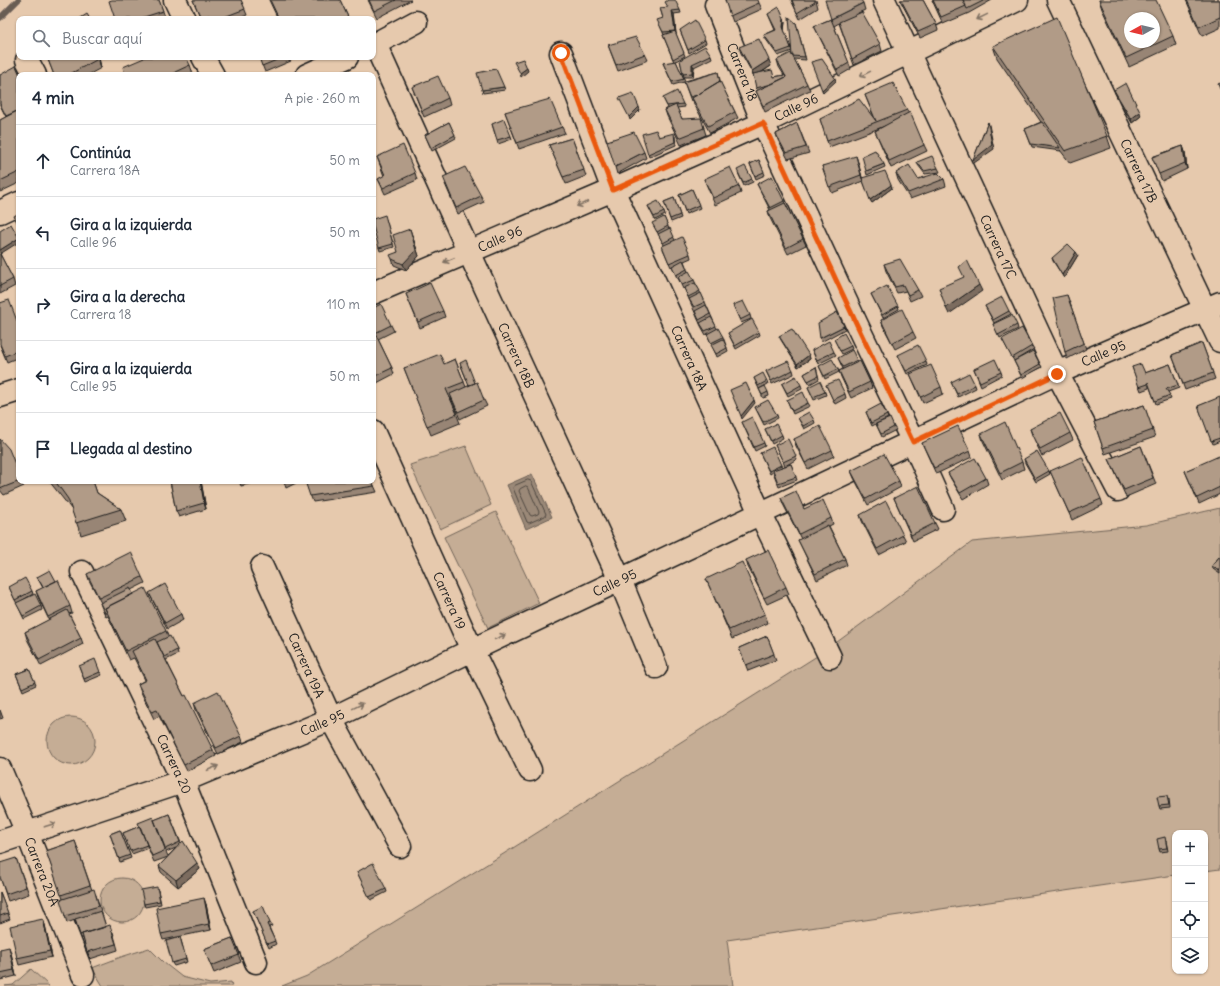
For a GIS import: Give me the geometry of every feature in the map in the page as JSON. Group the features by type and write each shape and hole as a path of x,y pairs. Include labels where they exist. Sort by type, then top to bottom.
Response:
{"street":[{"path":"175,0 183,16"},
{"name":"Carrera 17C","path":"884,0 1057,374 1118,490"},
{"name":"Calle 96","path":"376,291 613,190 763,123 1018,0"},
{"name":"Carrera 17B","path":"1058,0 1213,306 1220,341"},
{"name":"Carrera 18","path":"716,5 763,123 943,509"},
{"path":"376,43 416,22"},
{"name":"Carrera 18B","path":"376,48 620,580 656,667"},
{"name":"Carrera 18A","path":"561,53 613,190 760,513 830,657"},
{"path":"206,60 212,72"},
{"path":"314,72 340,60"},
{"path":"0,212 16,204"},
{"name":"Calle 95","path":"0,842 183,781 331,719 760,513 1057,374 1213,306"},
{"name":"Carrera 19","path":"376,438 472,650 530,770"},
{"name":"Carrera 19A","path":"262,566 331,719 400,846"},
{"name":"Carrera 20","path":"82,572 183,781 256,962"},
{"name":"Carrera 20A","path":"0,769 83,975"}],"shaded area":[{"path":"466,446 491,505 440,529 410,465"},
{"path":"1220,508 1220,869 1208,871 1208,830 1172,830 1172,875 727,940 733,986 282,986 307,976 825,651 972,542 1146,525"},
{"path":"496,512 539,603 488,628 444,537"},
{"path":"71,717 80,719 88,724 93,732 95,741 93,750 88,758 80,763 71,765 62,763 54,758 49,750 47,741 49,732 54,724 62,719"},
{"path":"122,878 134,882 140,888 144,900 140,912 134,918 122,922 110,918 104,912 100,900 104,888 110,882"},
{"path":"149,948 163,962 182,977 210,984 231,982 232,986 103,986 92,968"},
{"path":"31,969 49,986 5,986 13,985"}],"water":[{"path":"532,474 552,517 526,529 507,485"}],"building":[{"path":"159,0 163,11 147,16 114,16 109,1"},
{"path":"193,0 241,0 245,9 227,16 200,16"},
{"path":"270,0 340,0 348,16 278,16"},
{"path":"369,0 396,0 374,11"},
{"path":"668,0 675,0 680,10 672,11 675,31 663,32 657,20 663,18 660,8 668,7 665,2"},
{"path":"725,0 758,0 759,3 730,16"},
{"path":"792,0 815,0 815,2 797,13"},
{"path":"825,0 861,0 863,3 831,19"},
{"path":"901,0 923,0 936,24 918,32"},
{"path":"933,0 963,0 966,6 941,17"},
{"path":"963,0 985,0 967,9"},
{"path":"1099,0 1156,0 1173,36 1160,42 1160,12 1124,12 1124,48 1147,48 1126,58"},
{"path":"1187,0 1220,0 1220,17 1199,27"},
{"path":"779,7 784,19 783,27 791,48 777,53 764,35 776,30 768,14"},
{"path":"862,12 880,44 852,59 839,22"},
{"path":"789,17 796,23 805,57 792,56"},
{"path":"1057,17 1107,136 1065,151 993,46"},
{"path":"831,19 849,63 837,70 814,26"},
{"path":"695,20 705,40 688,50 680,30"},
{"path":"675,31 684,53 673,59 663,35"},
{"path":"636,37 645,54 616,65 608,45"},
{"path":"759,39 769,60 752,71 739,47"},
{"path":"705,46 711,55 692,64 692,73 683,74 680,60"},
{"path":"791,53 807,84 763,106 756,91 786,77 777,60"},
{"path":"523,59 527,68 520,73 514,62"},
{"path":"822,59 835,78 822,90 811,62"},
{"path":"48,60 96,60 74,72 53,72"},
{"path":"139,60 188,60 190,65 175,72 124,72 123,67"},
{"path":"260,60 277,60 262,66"},
{"path":"676,61 684,79 672,82 663,63"},
{"path":"16,66 19,72 16,72 16,111 6,116 0,104 0,75"},
{"path":"496,69 504,87 482,90 477,73"},
{"path":"772,70 774,77 785,75 786,77 772,84 756,88 753,74"},
{"path":"718,72 720,81 697,95 690,97 684,82"},
{"path":"438,76 448,98 422,111 412,87"},
{"path":"720,81 735,112 708,126 692,98"},
{"path":"893,83 907,110 827,141 820,119 859,99 876,121 865,95"},
{"path":"1126,83 1140,112 1131,119 1114,90"},
{"path":"677,91 683,104 667,106 663,98"},
{"path":"633,93 639,107 629,117 619,98"},
{"path":"550,99 562,127 517,143 505,112"},
{"path":"676,105 682,119 701,118 704,128 679,138 665,110"},
{"path":"16,112 16,173 0,181 0,120"},
{"path":"910,112 924,145 889,161 875,131"},
{"path":"504,119 511,136 497,140 492,124"},
{"path":"449,122 455,135 431,148 425,135"},
{"path":"988,122 992,145 973,160"},
{"path":"1042,122 1060,148 1031,144 1025,129"},
{"path":"797,123 806,147 786,153 776,134"},
{"path":"656,130 659,137 674,133 675,142 648,154 642,134"},
{"path":"634,132 644,152 615,167 607,141"},
{"path":"572,138 584,170 563,177 549,145"},
{"path":"403,145 415,173 383,188 378,179 385,175 377,157"},
{"path":"1183,146 1185,163 1159,174 1152,157"},
{"path":"875,150 884,164 866,171 862,156"},
{"path":"856,156 861,175 829,187 822,166"},
{"path":"932,156 938,168 924,171 917,162"},
{"path":"759,160 764,172 755,176 750,164"},
{"path":"909,165 918,179 938,173 944,179 908,193 896,173"},
{"path":"745,166 752,179 743,183 737,170"},
{"path":"465,167 481,196 456,208 443,177"},
{"path":"730,167 739,186 713,198 704,179"},
{"path":"885,171 891,185 870,200 862,178"},
{"path":"772,176 784,201 770,208 757,184"},
{"path":"692,189 699,205 685,211 679,195"},
{"path":"674,198 680,215 670,219 664,202"},
{"path":"658,201 664,212 654,217 648,206"},
{"path":"785,203 803,239 786,248 768,211"},
{"path":"385,215 393,244 379,248 376,237 376,218"},
{"path":"664,217 668,226 657,232 652,223"},
{"path":"11,224 16,233 16,240 0,250 0,231"},
{"path":"670,228 674,237 663,243 658,234"},
{"path":"410,229 416,250 403,264 392,259 390,255 398,252 393,235"},
{"path":"682,237 690,254 669,263 662,246"},
{"path":"1068,244 1076,252 1062,275 1052,258"},
{"path":"0,254 13,279 0,286"},
{"path":"900,259 918,290 908,295 903,285 895,287 884,264"},
{"path":"683,260 687,269 676,275 672,266"},
{"path":"967,260 979,285 946,308 939,288 964,277 959,267"},
{"path":"689,271 694,280 682,285 678,277"},
{"path":"430,283 443,311 418,322 406,294"},
{"path":"695,283 700,291 688,297 684,288"},
{"path":"887,286 898,306 882,315 871,294"},
{"path":"701,293 705,302 694,307 689,299"},
{"path":"1067,295 1084,343 1065,352 1053,298"},
{"path":"1002,297 1009,311 993,320 985,306"},
{"path":"9,300 16,318 16,351 5,356 0,344 0,303"},
{"path":"743,301 750,315 740,320 733,305"},
{"path":"381,304 391,325 376,332 376,306"},
{"path":"706,305 710,314 699,320 695,311"},
{"path":"902,309 913,332 892,343 881,320"},
{"path":"837,312 844,326 820,338 818,323"},
{"path":"1012,315 1017,325 998,335 993,324"},
{"path":"711,317 716,326 705,331 700,323"},
{"path":"752,319 759,332 735,346 728,333"},
{"path":"718,328 723,337 711,343 707,334"},
{"path":"1022,328 1032,346 1012,358 1002,339"},
{"path":"792,329 809,355 797,364 779,336"},
{"path":"844,333 851,346 840,351 834,339"},
{"path":"376,335 392,368 376,376"},
{"path":"723,339 727,348 716,354 711,345"},
{"path":"829,341 834,352 817,360 812,350"},
{"path":"1202,343 1213,373 1183,384 1172,355"},
{"path":"918,345 926,361 906,371 898,355"},
{"path":"852,350 857,360 843,367 838,358"},
{"path":"1033,351 1040,364 1021,375 1014,361"},
{"path":"440,354 444,364 455,359 464,382 446,389 457,414 427,426 404,368"},
{"path":"832,359 838,369 824,376 819,366"},
{"path":"995,359 1001,372 980,382 974,369"},
{"path":"466,360 475,383 469,385 460,363"},
{"path":"788,361 793,370 771,381 766,371"},
{"path":"860,361 870,382 849,392 839,371"},
{"path":"1141,364 1145,373 1170,364 1178,385 1166,389 1170,395 1155,401 1148,382 1148,384 1139,387 1132,367"},
{"path":"931,365 941,387 921,397 910,374"},
{"path":"816,367 818,376 808,381 804,374"},
{"path":"763,373 767,381 758,386 754,378"},
{"path":"969,373 975,385 957,394 951,382"},
{"path":"796,376 801,385 787,393 782,384"},
{"path":"838,380 845,394 833,400 826,385"},
{"path":"820,381 825,392 813,397 808,387"},
{"path":"477,382 484,400 458,412 450,394"},
{"path":"746,383 754,400 741,416 730,390"},
{"path":"765,386 768,392 762,395 759,389"},
{"path":"803,392 808,403 792,411 787,400"},
{"path":"1220,397 1220,438 1211,441 1198,406"},
{"path":"768,400 777,415 763,422 755,407"},
{"path":"881,404 887,415 871,423 866,412"},
{"path":"1144,405 1153,430 1103,448 1094,422"},
{"path":"809,412 814,420 803,426 798,418"},
{"path":"1060,413 1070,433 1040,449 1030,429"},
{"path":"752,417 764,443 754,447 742,422"},
{"path":"890,418 894,427 881,434 876,424"},
{"path":"1005,422 1022,462 1000,473 981,434"},
{"path":"776,424 782,435 771,441 765,429"},
{"path":"820,426 832,450 805,463 794,439"},
{"path":"958,426 970,451 934,468 922,443"},
{"path":"0,439 9,449 16,466 16,483 2,488 0,486"},
{"path":"788,439 796,456 783,462 775,445"},
{"path":"1141,446 1153,478 1124,490 1109,459"},
{"path":"773,447 781,465 769,471 760,453"},
{"path":"1037,451 1049,471 1035,479 1024,459"},
{"path":"884,454 899,481 866,499 851,471"},
{"path":"1219,456 1220,487 1197,498 1185,471"},
{"path":"1082,457 1101,499 1069,513 1050,471"},
{"path":"975,458 986,478 960,493 948,473"},
{"path":"791,464 796,477 778,483 773,470"},
{"path":"57,484 94,484 97,493 121,509 76,523 68,499"},
{"path":"171,484 201,484 204,503 176,511"},
{"path":"306,484 373,484 374,486 310,496"},
{"path":"918,486 935,523 911,535 894,498"},
{"path":"796,491 804,509 823,500 831,518 799,534 781,498"},
{"path":"886,501 903,535 877,549 860,515"},
{"path":"828,525 845,559 815,574 798,540"},
{"path":"768,550 786,587 764,598 746,560"},
{"path":"131,552 142,577 99,598 87,574"},
{"path":"1219,557 1220,570 1219,571 1212,566"},
{"path":"742,562 765,614 729,630 706,579"},
{"path":"50,570 56,581 43,587 37,577"},
{"path":"25,578 32,591 15,600 9,587"},
{"path":"58,580 70,606 48,617 36,591"},
{"path":"165,584 181,614 165,623 149,593"},
{"path":"130,588 133,594 105,608 107,613 105,613 100,603"},
{"path":"145,588 166,631 126,651 105,608"},
{"path":"35,594 41,606 23,616 16,603"},
{"path":"67,610 81,638 39,660 25,632"},
{"path":"170,636 177,650 164,657 157,642"},
{"path":"767,636 774,654 746,665 739,648"},
{"path":"155,639 184,696 186,695 213,750 184,765 157,710 152,712 138,684 146,680 132,651"},
{"path":"95,659 100,672 84,679 79,666"},
{"path":"29,669 35,682 22,688 16,674"},
{"path":"218,691 241,736 216,748 194,703"},
{"path":"1167,796 1169,805 1159,806 1157,797"},
{"path":"169,814 180,842 165,849 154,820"},
{"path":"153,817 166,850 152,856 138,823"},
{"path":"140,826 147,845 130,851 123,833"},
{"path":"120,830 130,855 119,859 110,834"},
{"path":"1165,837 1167,848 1159,849 1157,839"},
{"path":"75,841 90,885 61,895 46,851"},
{"path":"183,841 197,863 176,880 159,866"},
{"path":"16,858 26,887 6,894 0,877 0,863"},
{"path":"373,863 386,889 369,897 357,872"},
{"path":"157,887 160,901 144,904 141,890"},
{"path":"94,889 99,906 65,916 60,900"},
{"path":"0,892 8,913 0,916"},
{"path":"204,898 209,924 161,934 156,908"},
{"path":"263,906 270,923 267,924 275,941 267,944 253,911"},
{"path":"101,911 106,927 80,935 75,919"},
{"path":"43,919 50,951 17,958 10,926"},
{"path":"110,925 116,944 87,952 82,934"},
{"path":"180,937 186,959 172,963 166,941"},
{"path":"232,938 239,955 211,966 204,949"},
{"path":"9,947 14,970 0,973 0,949"}],"waterway":[{"path":"0,18 18,0"}],"route":[{"path":"561,53 613,190 763,123 913,442 1057,374"}]}
